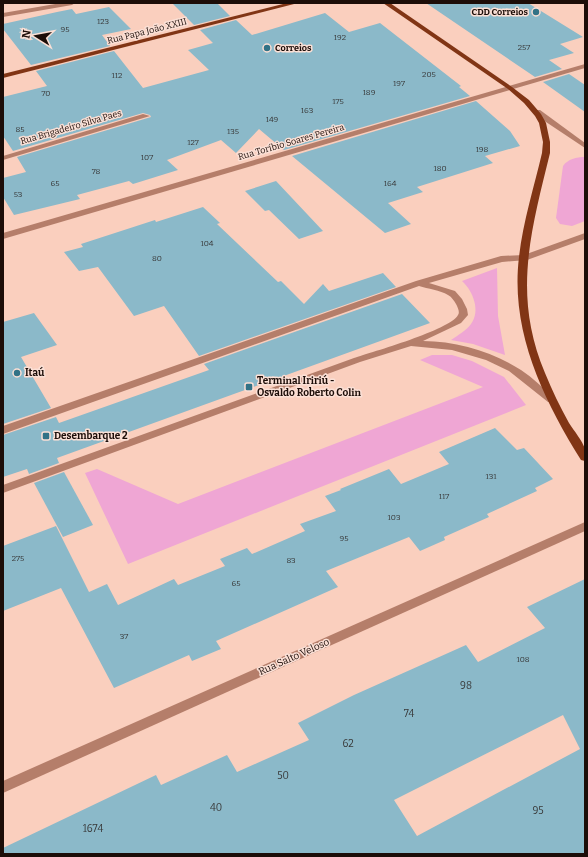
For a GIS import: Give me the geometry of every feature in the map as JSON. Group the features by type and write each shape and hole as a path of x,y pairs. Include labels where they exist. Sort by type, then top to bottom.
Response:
{"main road":[{"name":"Rua Papa João XXIII","path":"3,76 295,3"},
{"path":"386,3 510,88 537,112 545,125 548,140 522,273 527,327 536,360 551,400 585,457"}],"street":[{"path":"3,15 72,3"},
{"name":"Rua Toríbio Soares Pereira","path":"3,236 585,66"},
{"path":"537,112 585,146"},
{"name":"Rua Brigadeiro Silva Paes","path":"3,158 146,116"},
{"path":"3,430 419,283 501,259 524,258 585,236"},
{"path":"3,489 358,360 408,344 446,328 458,321 463,315 463,309 458,299 452,293 419,283"},
{"path":"408,344 429,344 442,346 488,357 513,370 551,400"},
{"name":"Rua Salto Veloso","path":"3,787 585,526"}],"shaded area":[{"path":"585,157 585,221 572,226 560,224 556,218 563,166 572,159"},
{"path":"497,268 498,316 505,355 473,344 451,340 464,331 474,319 474,301 466,285 462,281"},
{"path":"432,355 452,355 472,361 504,377 526,405 128,564 85,473 97,469 178,504 483,387 420,360"}],"building":[{"path":"172,3 217,3 230,16 194,25"},
{"path":"426,3 528,3 583,37 560,44 574,53 549,60 562,69 535,77"},
{"path":"109,7 131,29 102,35 110,46 31,65 3,29 3,24 57,12 72,9 76,14"},
{"path":"325,13 349,32 380,23 461,86 459,87 470,96 284,150 259,129 236,153 221,140 167,160 178,170 133,184 129,181 77,195 80,199 14,215 3,197 3,178 26,172 17,157 151,117 150,115 143,113 13,151 3,136 3,97 47,86 36,71 114,51 143,88 209,70 188,50 213,43 200,30 236,20 252,35"},
{"path":"569,74 585,85 585,112 543,82"},
{"path":"476,101 510,131 520,146 485,156 493,163 417,187 423,192 388,203 411,224 385,233 292,156"},
{"path":"276,181 323,231 299,239 269,210 265,211 245,191"},
{"path":"203,207 220,223 217,224 278,282 281,281 304,304 323,284 329,291 383,273 396,287 199,356 164,306 134,316 98,267 79,271 64,252 83,247 81,244 155,220 156,222"},
{"path":"402,294 430,323 57,458 59,463 29,474 27,469 3,477 3,435 56,417 59,423 209,370 204,364"},
{"path":"34,313 57,345 21,357 51,408 3,424 3,322"},
{"path":"495,428 517,450 524,448 553,479 535,488 537,491 487,514 489,517 444,537 445,540 420,551 409,537 326,571 338,587 216,641 221,649 192,661 189,655 114,688 61,588 3,611 3,546 56,526 89,592 107,584 118,605 174,579 178,585 225,566 220,559 247,548 252,554 305,531 300,524 336,511 325,496 341,490 340,489 389,469 401,484 449,464 439,452"},
{"path":"64,472 93,525 63,537 34,483"},
{"path":"585,579 585,854 3,854 3,848 156,775 161,785 227,755 237,772 309,740 298,723 354,695 466,645 478,662 545,628 527,607","holes":["563,715 580,749 417,836 394,800"]}],"place":[{"name":"CDD Correios","path":"536,12"},
{"name":"Correios","path":"267,48"},
{"name":"Itaú","path":"17,373"},
{"name":"Terminal Iririú - Osvaldo Roberto Colin","path":"249,387"},
{"name":"Desembarque 2","path":"46,436"}]}
